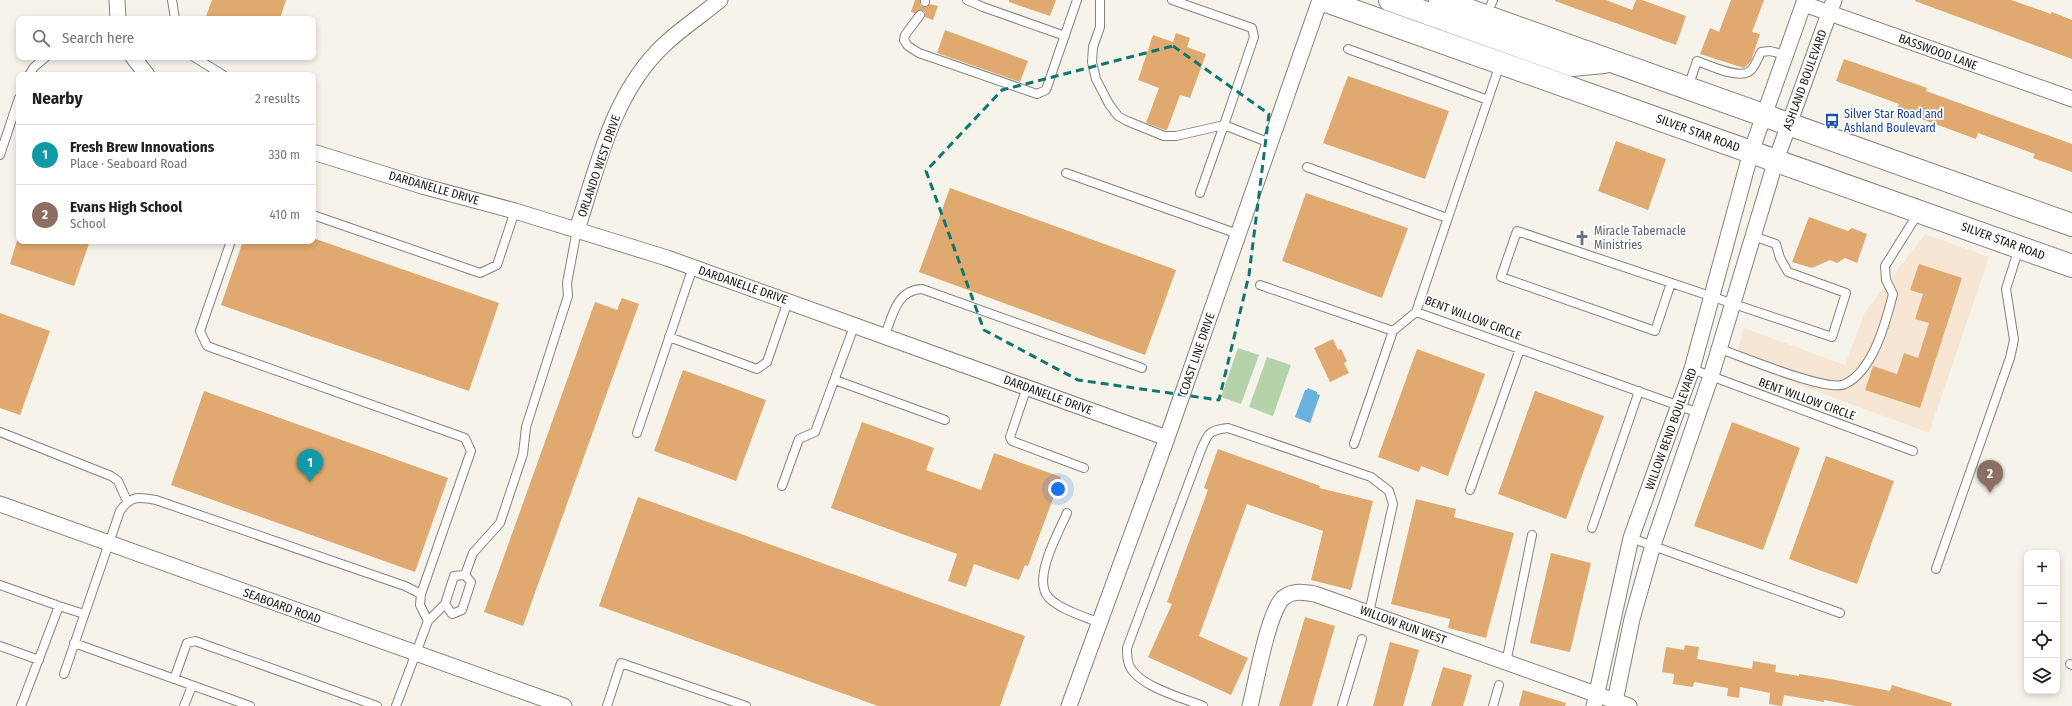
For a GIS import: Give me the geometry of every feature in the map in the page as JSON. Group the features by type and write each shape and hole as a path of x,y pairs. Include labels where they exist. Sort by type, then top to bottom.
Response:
{"main road":[{"name":"SILVER STAR ROAD","path":"1322,0 2072,266"},
{"path":"1390,0 1572,65 1612,61"},
{"path":"1440,0 1489,8 1612,61 1690,80 1763,115 2072,225"}],"street":[{"path":"118,0 118,16"},
{"name":"ORLANDO WEST DRIVE","path":"577,230 607,135 631,86 664,45 720,0"},
{"name":"COAST LINE DRIVE","path":"1069,706 1167,438 1270,142 1322,0"},
{"path":"1751,152 1763,115 1805,2"},
{"name":"BASSWOOD LANE","path":"1805,2 1832,7 2072,99"},
{"name":"ASHLAND BOULEVARD","path":"1776,160 1832,7"},
{"path":"135,60 145,72"},
{"name":"WILLOW BEND BOULEVARD","path":"1595,701 1615,604 1631,538 1680,406 1692,369 1751,152"},
{"name":"DARDANELLE DRIVE","path":"316,153 422,186 577,230 693,268 855,324 1167,438"},
{"name":"WILLOW BEND BOULEVARD","path":"1620,705 1632,619 1653,545 1720,349 1776,160"},
{"name":"SEABOARD ROAD","path":"0,504 415,654 564,706"},
{"name":"WILLOW RUN WEST","path":"1250,706 1272,618 1283,598 1298,592 1315,594 1506,663 1595,701 1620,705"}],"lane":[{"path":"172,0 175,16"},
{"path":"967,0 1065,36"},
{"path":"920,15 905,35 904,40 908,46 919,53 1037,94 1046,90 1077,0"},
{"path":"1100,0 1100,27 1093,47 1092,62 1096,80 1109,104 1118,116 1164,136 1176,136 1224,125 1270,142"},
{"path":"1172,0 1252,28 1254,37 1200,193"},
{"path":"1348,49 1488,100"},
{"path":"1690,80 1697,61 1731,73 1743,75 1751,70 1761,52 1770,51 1786,55"},
{"path":"32,72 34,67 42,60"},
{"path":"199,60 218,72"},
{"name":"BENT WILLOW CIRCLE","path":"1500,63 1416,312 1699,413"},
{"path":"0,155 16,107"},
{"path":"1307,167 1447,218"},
{"path":"1066,174 1238,234"},
{"path":"316,216 480,273 497,265 515,212"},
{"path":"1720,349 1815,382 1832,386 1845,385 1866,364 1874,351 1893,294 1886,280 1885,266 1920,212"},
{"path":"465,575 473,553 500,523 523,454 526,427 568,296 568,276 577,230"},
{"path":"1671,283 1655,331 1501,277 1517,231 1832,337 1846,293 1788,272 1780,258 1776,244 1753,236"},
{"path":"230,244 200,331 207,346 465,438 471,451 421,594 420,605 428,622"},
{"path":"1936,569 2010,358 2014,340 2006,289 2019,247"},
{"path":"637,433 693,268"},
{"path":"1260,285 1393,331"},
{"path":"885,335 894,311 902,296 911,289 922,289 1142,368"},
{"path":"669,337 757,369 767,362 788,301"},
{"path":"1354,444 1393,331 1416,312"},
{"path":"782,486 799,439 815,432 855,324"},
{"path":"1470,490 1520,349"},
{"name":"BENT WILLOW CIRCLE","path":"1692,369 1913,451"},
{"path":"834,380 946,420"},
{"path":"1027,387 1012,429 1010,437 1012,441 1084,468"},
{"path":"1592,528 1639,391"},
{"path":"1203,706 1146,683 1135,674 1128,662 1127,648 1200,450 1207,436 1213,430 1228,428 1371,477 1389,491 1393,504 1369,613"},
{"path":"0,432 111,476 118,481 127,501"},
{"path":"64,674 120,511 127,501 137,497 156,500 405,586 421,594"},
{"path":"1067,513 1042,577 1045,590 1048,597 1064,607 1099,622"},
{"path":"1506,663 1532,535"},
{"path":"1631,538 1840,613"},
{"path":"396,706 428,622 445,604 454,576 465,575"},
{"path":"445,604 452,614 462,610 472,582 465,575"},
{"path":"0,585 84,614"},
{"path":"21,706 59,606"},
{"path":"1342,706 1362,639"},
{"path":"174,679 187,643 195,641 377,706"},
{"path":"74,643 250,706"},
{"path":"0,646 39,660"},
{"path":"607,706 621,663 746,706"},
{"path":"1493,706 1499,685"},
{"path":"184,706 192,686"}],"highlighted area":[{"path":"1173,46 1269,114 1249,275 1219,400 1078,380 984,330 926,171 1002,90"}],"shaded area":[{"path":"1925,234 1989,257 1929,433 1735,361 1744,328 1845,365 1865,312"}],"green space":[{"path":"1238,348 1259,355 1241,404 1221,397"},
{"path":"1267,357 1291,365 1273,416 1249,407"}],"water":[{"path":"1308,388 1320,395 1310,423 1295,417 1305,390"}],"building":[{"path":"212,0 286,0 281,16 206,16"},
{"path":"915,0 920,0 920,5 925,7 930,4 938,6 933,20 925,17 925,12 921,10 915,13 911,12"},
{"path":"1009,0 1056,0 1050,16 1009,2"},
{"path":"1555,0 1606,0 1632,10 1636,0 1642,0 1686,16 1676,45"},
{"path":"1731,0 1764,0 1752,32 1760,34 1751,61 1744,68 1700,54 1710,28 1719,32"},
{"path":"2011,0 2051,14 2052,12 2072,20 2072,59 1915,1"},
{"path":"945,30 1028,61 1020,82 937,53"},
{"path":"1176,33 1190,38 1187,47 1206,54 1190,98 1180,95 1167,130 1165,130 1146,123 1159,88 1138,80 1153,35 1173,42"},
{"path":"1844,59 1927,88 1926,91 2072,144 2072,172 2033,158 2035,154 1978,133 1976,139 1916,117 1915,120 1895,113 1899,104 1836,81"},
{"path":"1348,76 1449,111 1425,179 1323,143"},
{"path":"1616,141 1666,159 1648,210 1598,191"},
{"path":"950,188 1176,270 1145,355 919,272"},
{"path":"1306,193 1408,228 1382,298 1282,261"},
{"path":"1809,217 1848,231 1852,228 1867,234 1857,263 1845,258 1837,263 1830,260 1812,268 1792,262"},
{"path":"316,239 499,303 469,391 221,305 242,244 316,244"},
{"path":"16,244 89,244 74,286 10,264"},
{"path":"1919,264 1962,278 1920,408 1865,390 1873,366 1897,374 1904,353 1918,358 1929,323 1915,319 1923,294 1910,290"},
{"path":"622,298 639,304 523,626 484,612 595,302 617,310"},
{"path":"0,313 50,331 20,415 0,408"},
{"path":"1333,339 1338,350 1341,349 1347,361 1344,363 1349,373 1330,382 1314,348"},
{"path":"1417,349 1485,374 1448,476 1421,466 1419,472 1378,457"},
{"path":"683,370 766,400 736,481 654,451"},
{"path":"204,391 448,478 415,572 171,485"},
{"path":"1535,391 1604,416 1566,519 1498,494"},
{"path":"862,422 934,448 926,470 981,490 994,453 1061,477 1028,566 1025,565 1019,580 974,564 966,587 948,581 957,554 831,508"},
{"path":"1732,422 1800,448 1763,550 1694,526"},
{"path":"1218,449 1320,486 1319,488 1373,501 1351,590 1311,580 1323,531 1247,504 1199,636 1248,658 1231,695 1148,657 1172,604 1167,602 1208,490 1204,488"},
{"path":"1826,456 1894,481 1857,584 1789,559"},
{"path":"638,497 1025,636 1000,706 878,706 599,606"},
{"path":"1416,499 1456,509 1454,517 1514,533 1486,638 1448,628 1450,619 1391,604"},
{"path":"1551,553 1591,563 1570,652 1530,643"},
{"path":"1305,617 1335,626 1312,706 1279,706"},
{"path":"1390,642 1419,650 1403,706 1373,706"},
{"path":"1685,645 1699,647 1697,659 1752,669 1753,661 1776,665 1775,672 1836,680 1890,691 1892,685 1952,703 1951,706 1855,706 1784,695 1782,706 1769,704 1770,693 1740,687 1739,698 1727,696 1728,688 1694,682 1693,687 1673,684 1674,674 1662,672 1666,647 1684,650"},
{"path":"1443,667 1472,675 1463,706 1431,706"},
{"path":"1523,690 1566,703 1565,706 1519,706"}],"place":[{"name":"Silver Star Road and Ashland Boulevard","path":"1832,121"},
{"name":"Miracle Tabernacle Ministries","path":"1582,238"},
{"name":"Fresh Brew Innovations","path":"310,482"},
{"name":"Evans High School","path":"1990,493"}]}
